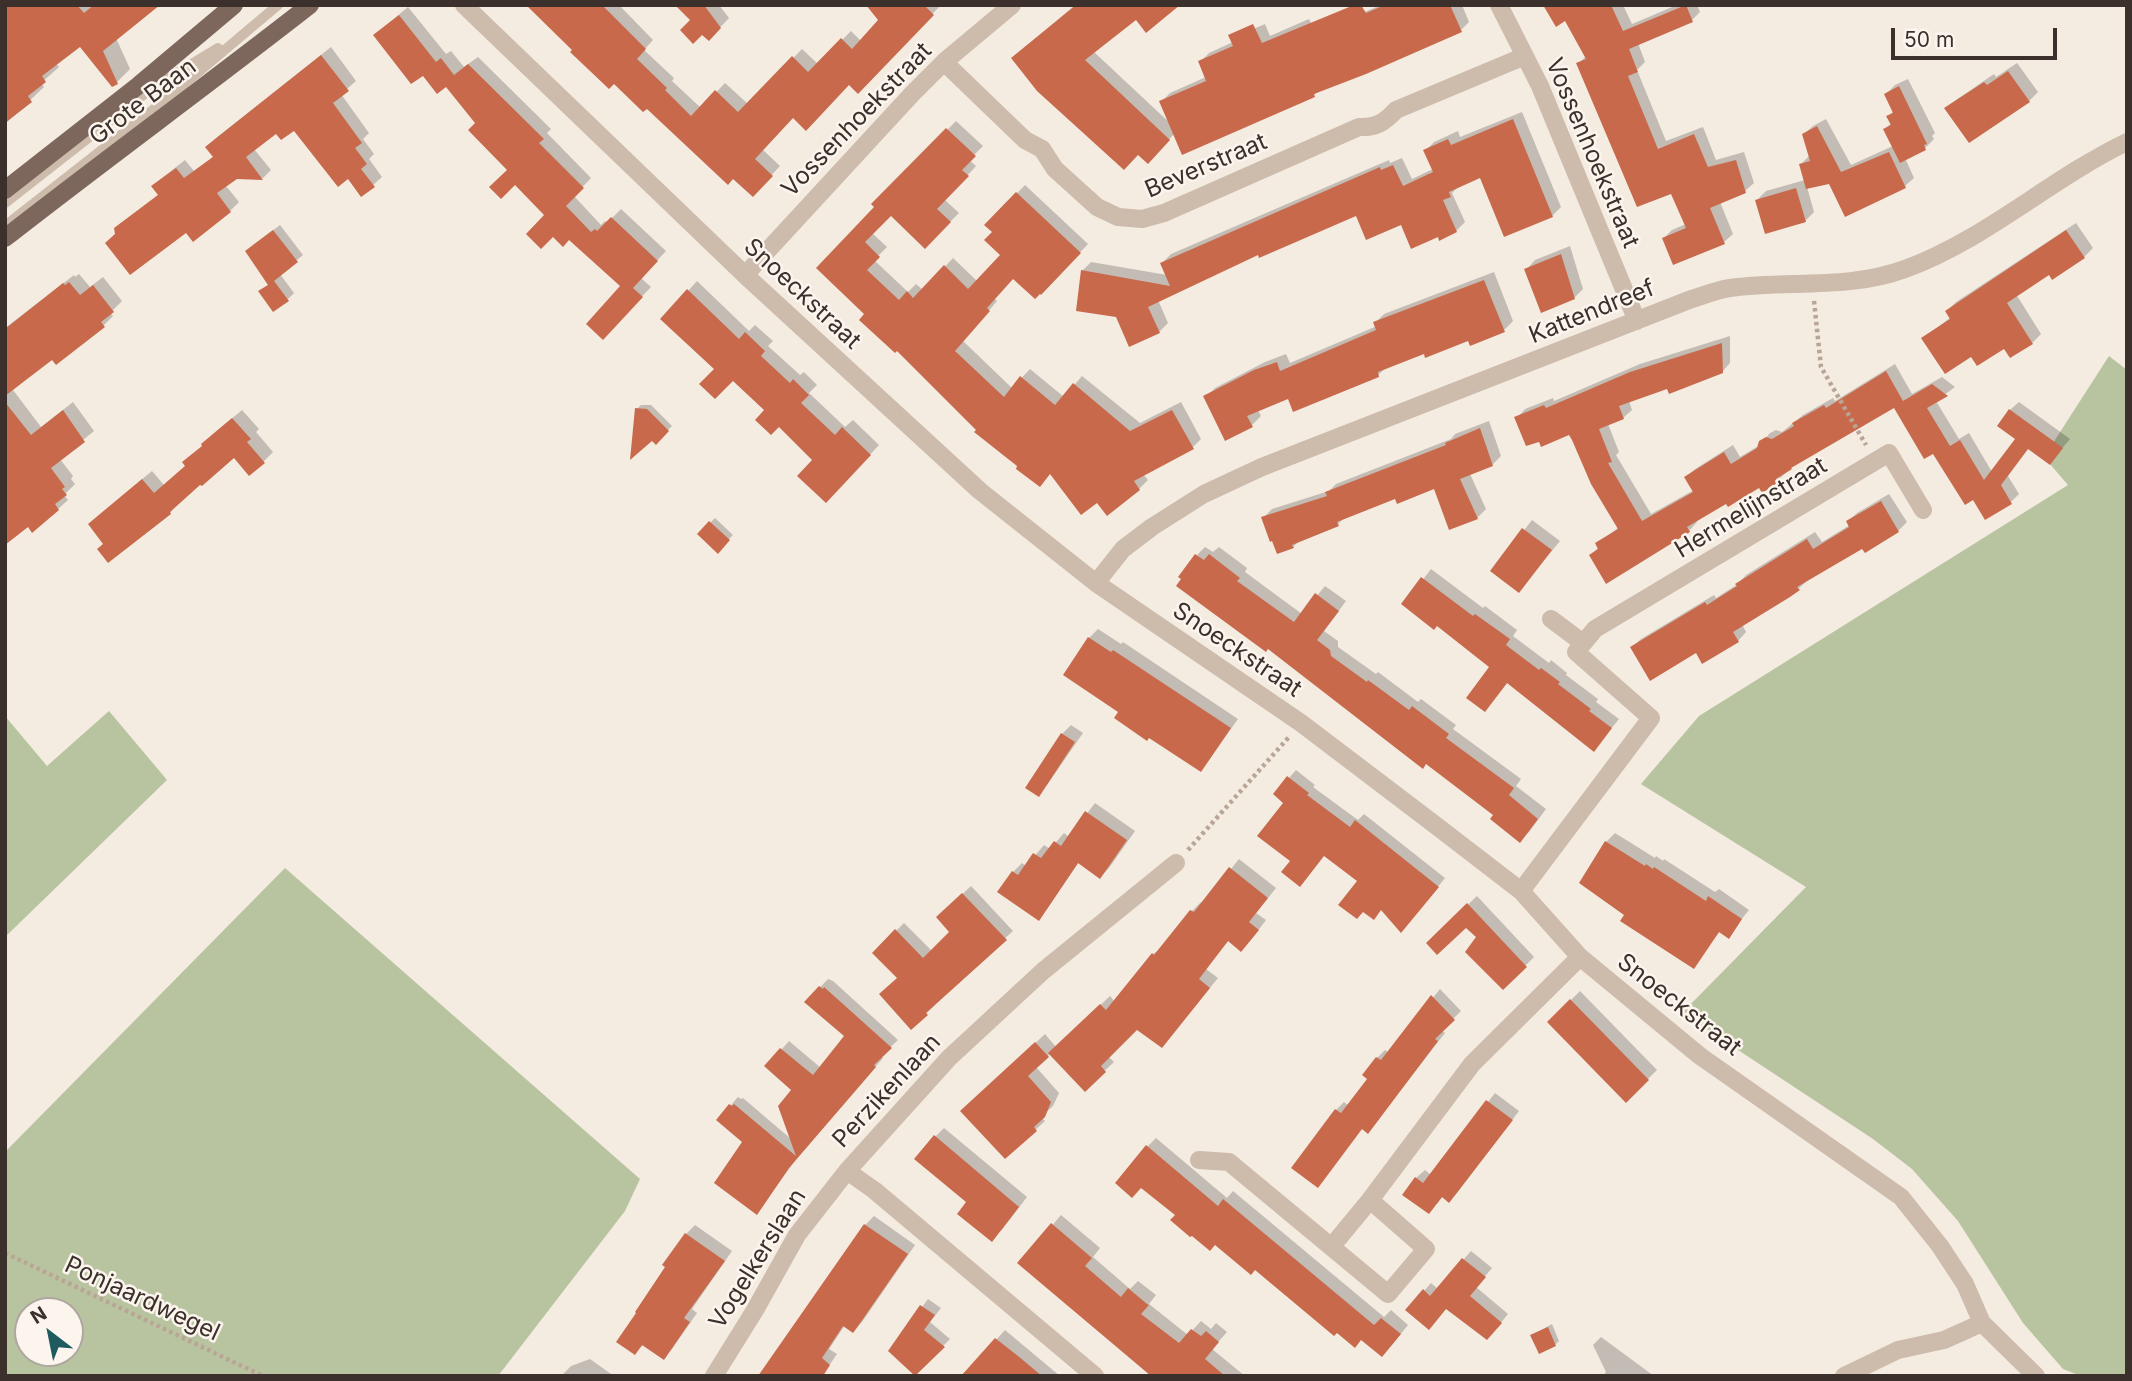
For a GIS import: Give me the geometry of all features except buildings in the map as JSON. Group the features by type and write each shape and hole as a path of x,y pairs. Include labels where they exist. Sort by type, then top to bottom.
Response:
{"main road":[{"name":"Grote Baan","path":"5,190 139,85 234,5"},
{"name":"Grote Baan","path":"5,239 310,5"}],"street":[{"name":"Snoeckstraat","path":"464,5 745,275 970,482 1096,583 1301,723 1521,891 1580,957 1700,1056 1900,1197 1946,1255 1965,1284 1983,1323"},
{"name":"Vossenhoekstraat","path":"745,275 912,94 944,62 1012,5"},
{"name":"Vossenhoekstraat","path":"1499,5 1525,56 1637,321"},
{"name":"Beverstraat","path":"944,62 1025,140 1042,149 1055,169 1097,206 1118,217 1142,219 1164,213 1359,127 1372,128 1396,110 1525,56"},
{"name":"Kattendreef","path":"1096,583 1123,549 1204,494 1262,467 1689,300 1728,288 1866,279 1904,270 1953,248 2090,159 2127,142"},
{"path":"1876,463 1889,453 1923,510"},
{"name":"Hermelijnstraat","path":"1583,643 1595,629 1876,463"},
{"path":"1521,891 1651,718 1576,653 1583,643 1550,620"},
{"name":"Perzikenlaan","path":"1096,1376 874,1190 847,1171 948,1058 1043,971 1176,863"},
{"path":"1332,1246 1472,1064 1580,957"},
{"path":"1199,1160 1229,1161 1388,1294 1426,1249 1370,1200"},
{"name":"Vogelkerslaan","path":"714,1376 797,1235 847,1171"},
{"path":"1844,1376 1898,1350 1944,1340 1983,1323 2036,1376"}],"lane":[{"name":"Grote Baan","path":"5,226 163,102 278,5"},
{"name":"Grote Baan","path":"5,203 152,88 249,27"}],"path":[{"path":"1812,283 1821,367 1876,463"},
{"path":"1176,863 1301,723"},
{"name":"Ponjaardwegel","path":"5,1253 263,1376"}],"green space":[{"path":"2109,356 2127,370 2127,1376 2081,1376 2063,1369 2023,1323 1958,1221 1912,1169 1873,1139 1682,1013 1806,887 1641,784 1699,716 2068,485 2044,457"},
{"path":"109,711 167,780 5,937 5,716 47,766"},
{"path":"285,868 640,1179 625,1211 498,1376 5,1376 5,1152"}]}
